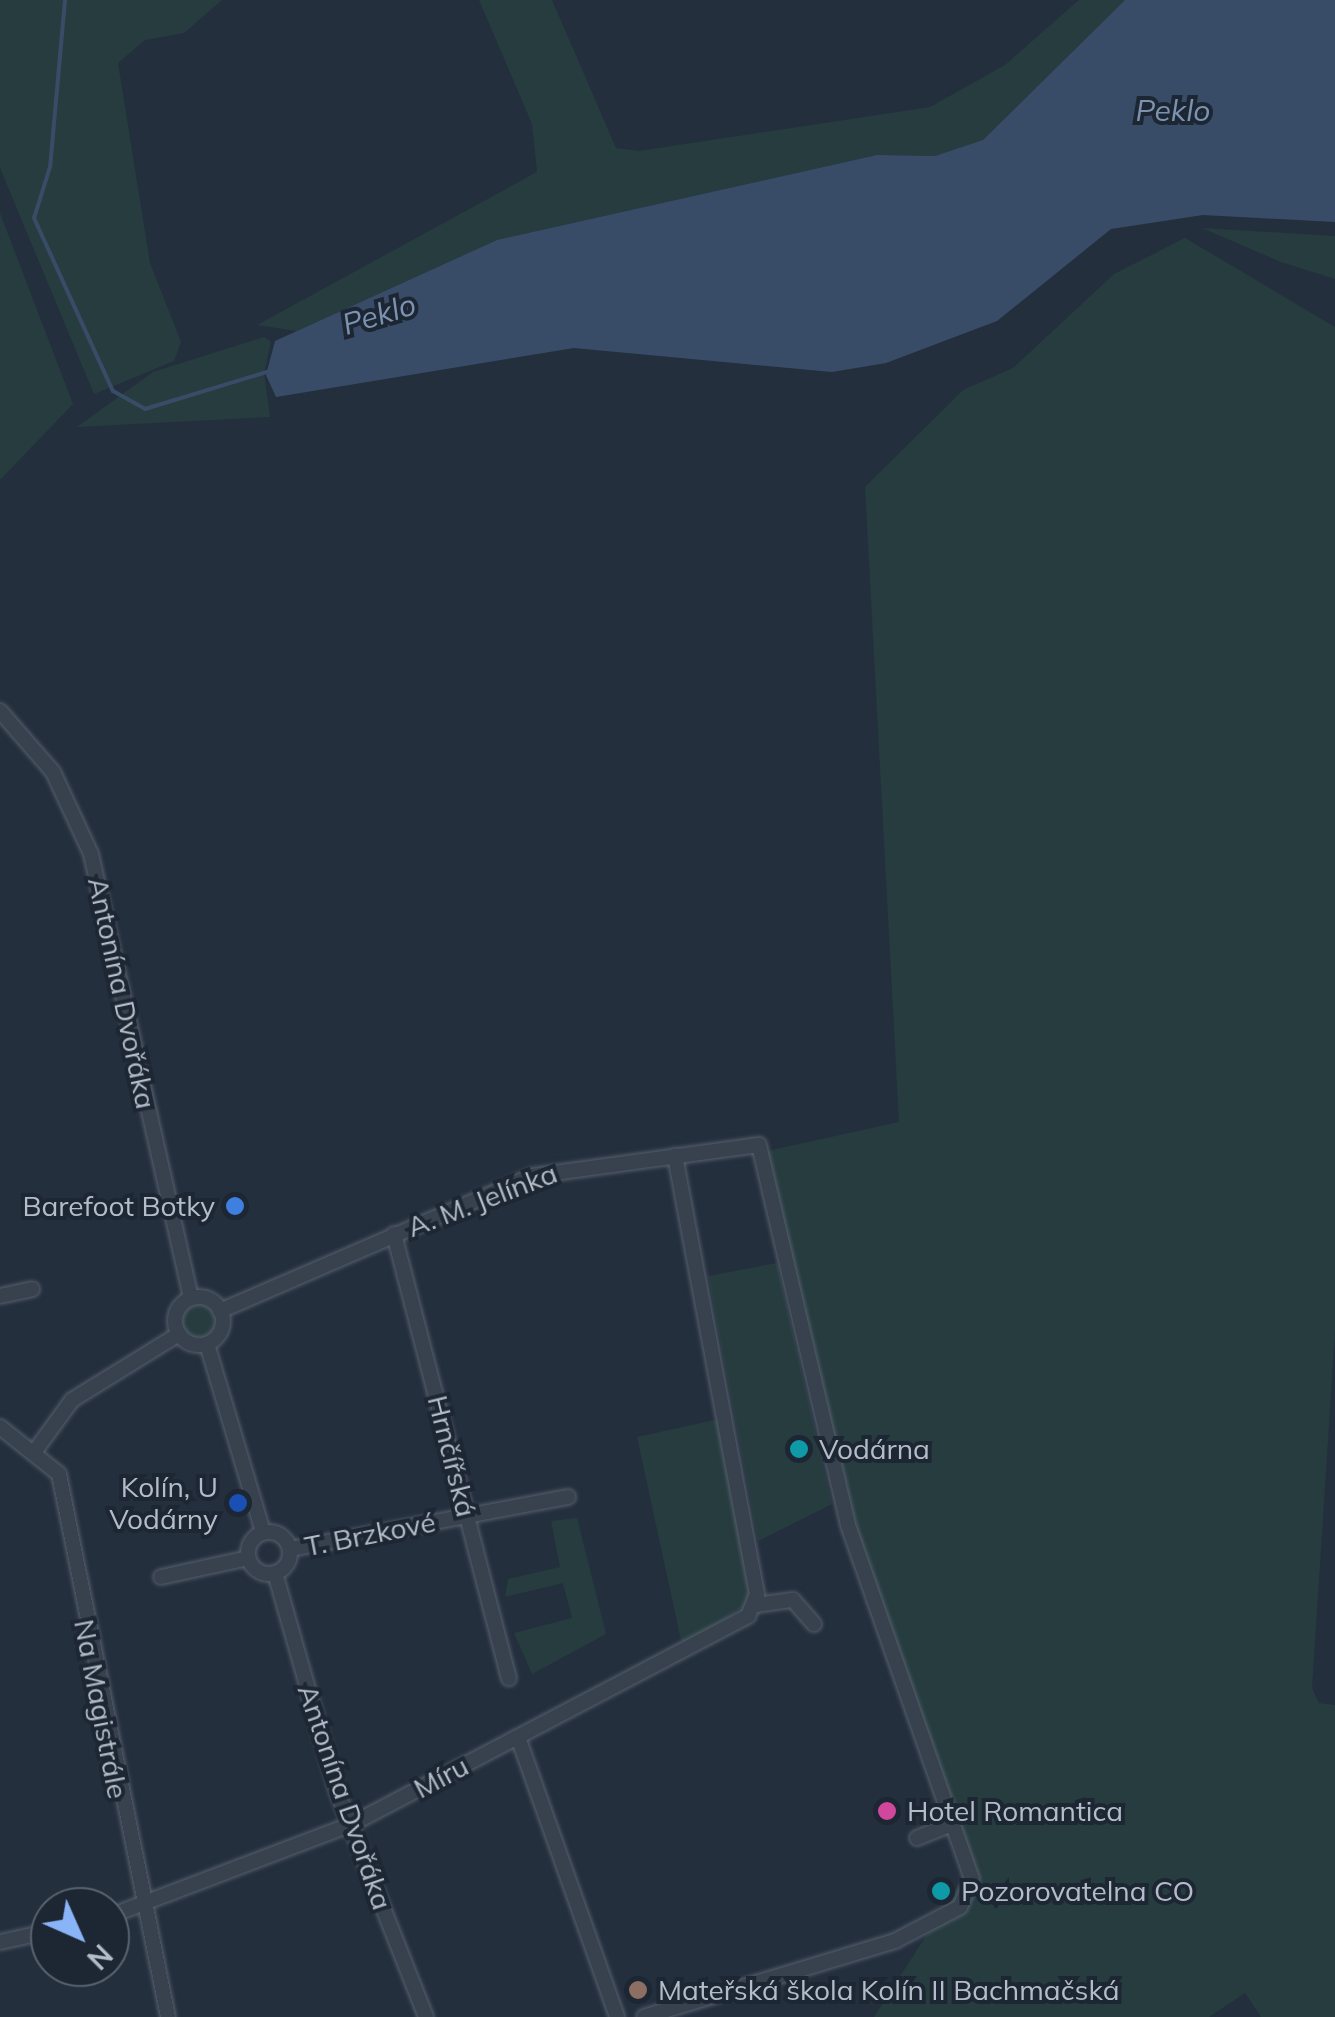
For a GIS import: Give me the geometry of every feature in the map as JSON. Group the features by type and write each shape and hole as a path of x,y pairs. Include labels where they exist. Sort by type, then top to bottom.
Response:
{"street":[{"name":"Antonína Dvořáka","path":"0,711 53,772 91,854 191,1298"},
{"name":"A. M. Jelínka","path":"220,1311 532,1176 759,1145 848,1524 952,1824"},
{"path":"675,1156 756,1605 793,1600 814,1624"},
{"name":"Hrnčířská","path":"394,1234 509,1678"},
{"path":"0,1296 32,1288"},
{"path":"178,1334 176,1313 191,1298 220,1311 221,1329 207,1344"},
{"path":"178,1334 207,1344"},
{"path":"35,1452 72,1400 178,1334"},
{"path":"161,1577 248,1558 274,1573 290,1549 263,1532 207,1344"},
{"name":"Na Magistrále","path":"0,1427 35,1452 61,1482 138,1907 168,2017"},
{"name":"T. Brzkové","path":"290,1549 568,1497"},
{"path":"248,1558 263,1532"},
{"name":"Antonína Dvořáka","path":"274,1573 350,1825 426,2017"},
{"name":"Míru","path":"130,1910 350,1825 756,1605"},
{"path":"518,1736 617,2017"},
{"path":"644,2017 895,1941 960,1907 972,1879 952,1824 917,1838"},
{"path":"0,1942 30,1936"}],"green space":[{"path":"0,0 222,0 184,33 145,40 118,63 150,263 181,342 174,361 94,394 0,168"},
{"path":"479,0 552,0 616,148 639,151 930,107 1005,65 1079,0 1125,0 983,140 935,156 877,155 497,240 297,331 257,325 537,172 532,124"},
{"path":"0,213 73,404 0,480"},
{"path":"1202,228 1335,236 1335,279 1281,262"},
{"path":"1185,238 1335,327 1335,1332 1312,1688 1319,1703 1335,1705 1335,2017 1261,2017 1245,1993 1209,2017 874,2017 972,1864 854,1522 767,1151 899,1122 865,487 963,390 1013,368 1114,274"},
{"path":"264,337 271,342 264,373 270,417 77,427 153,372"},
{"path":"777,1263 832,1504 758,1541 708,1276"},
{"path":"199,1305 211,1309 215,1321 211,1333 199,1337 187,1333 183,1321 187,1309"},
{"path":"719,1419 752,1602 682,1645 637,1437"},
{"path":"577,1518 606,1634 532,1674 514,1633 572,1618 563,1583 505,1597 508,1579 560,1567 551,1521"}],"water":[{"name":"Peklo","path":"1125,0 1335,0 1335,222 1203,215 1111,229 997,321 886,363 832,372 574,348 276,397 266,375 275,341 497,240 877,155 935,156 983,140"}],"waterway":[{"name":"Peklo","path":"65,0 50,167 34,218 113,391 145,409 270,371"}],"place":[{"name":"Barefoot Botky","path":"235,1206"},
{"name":"Vodárna","path":"799,1449"},
{"name":"Kolín, U Vodárny","path":"238,1503"},
{"name":"Hotel Romantica","path":"887,1811"},
{"name":"Pozorovatelna CO","path":"941,1891"},
{"name":"Mateřská škola Kolín II Bachmačská","path":"638,1990"}]}
